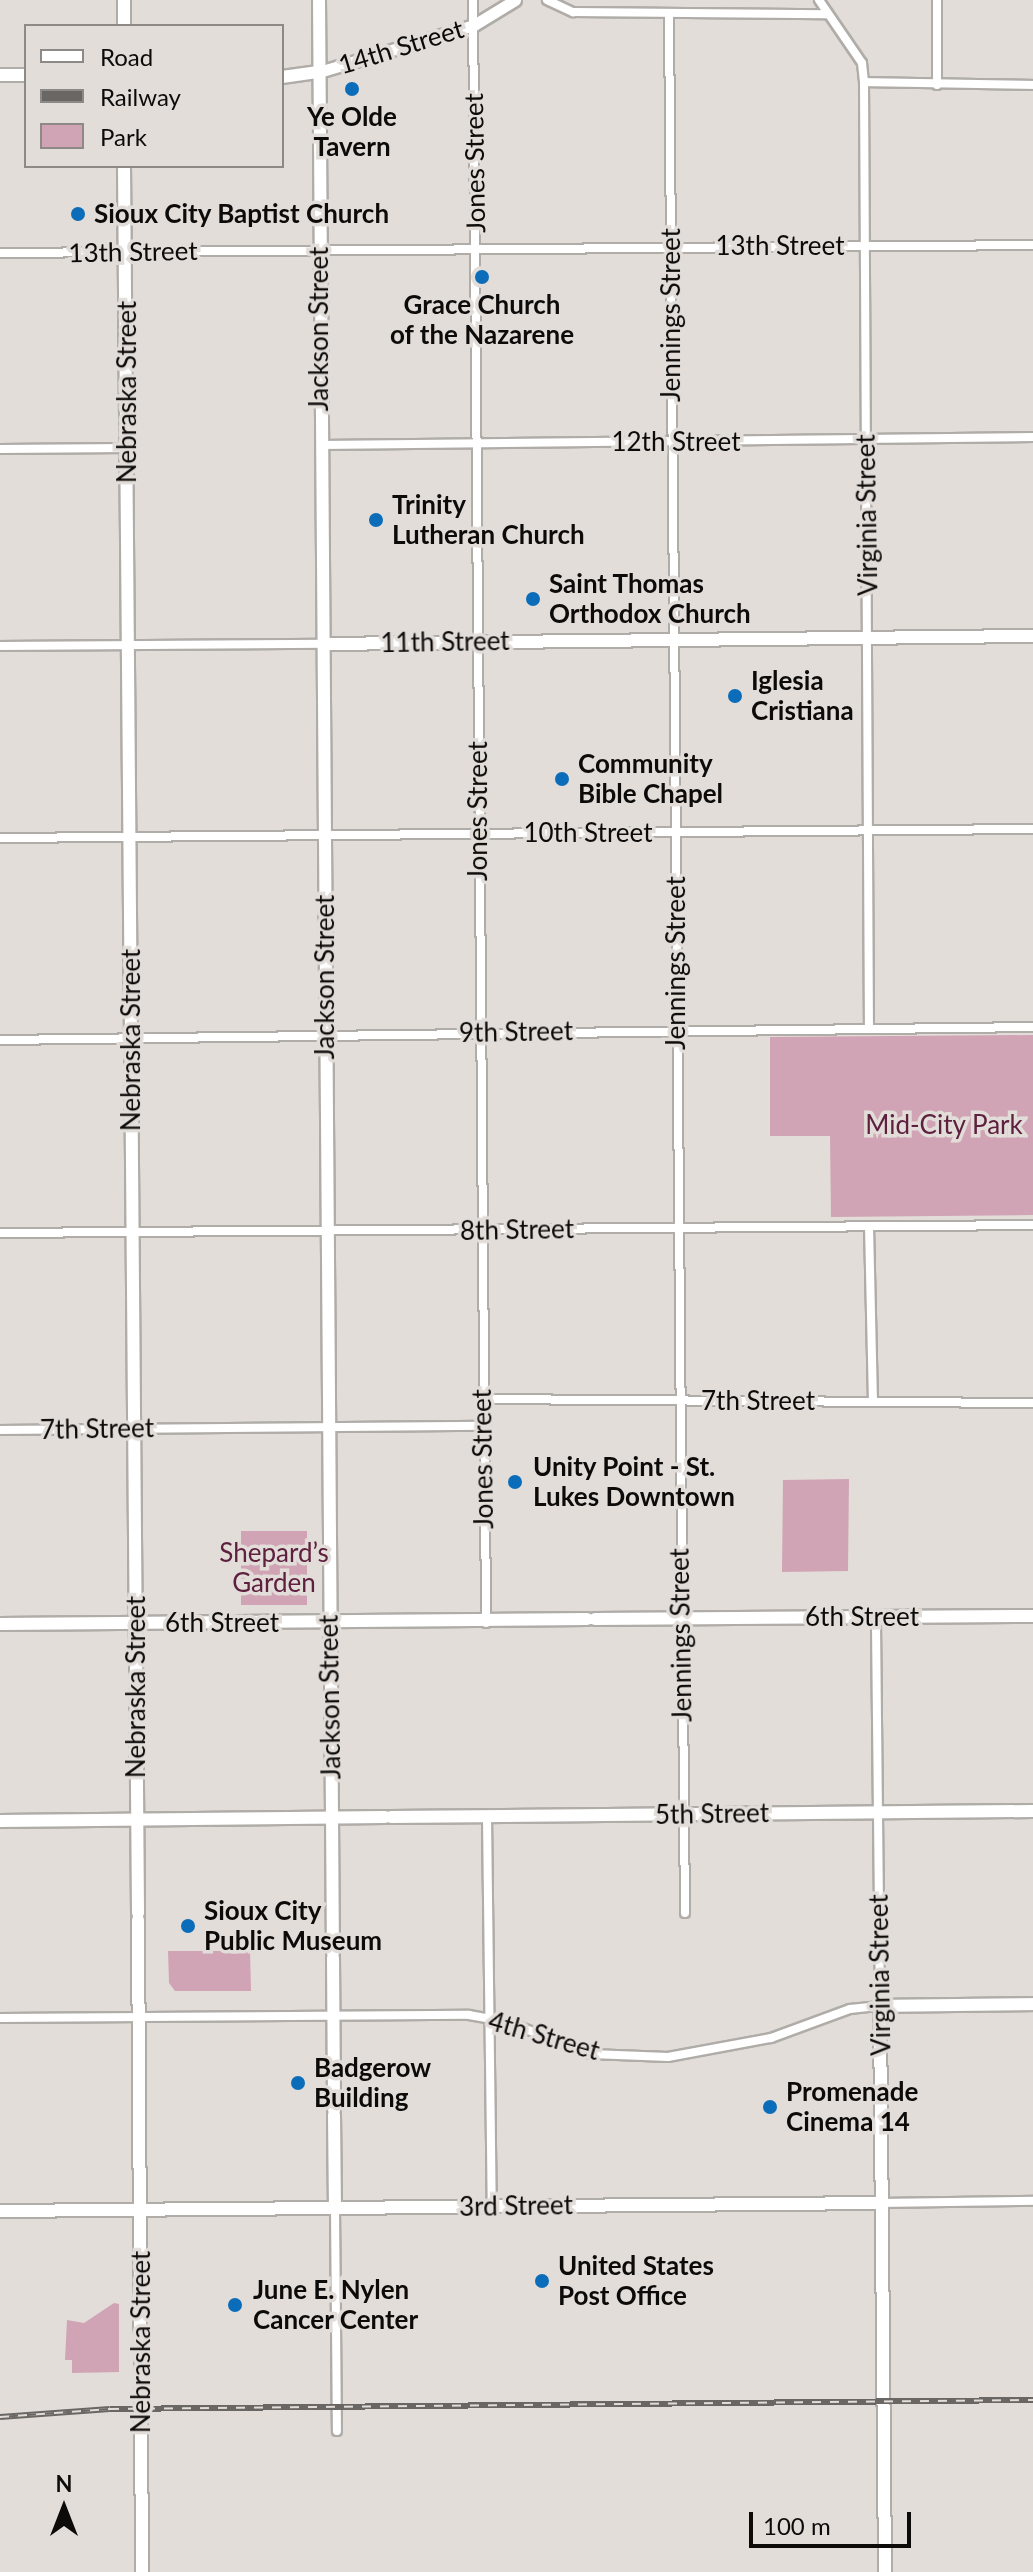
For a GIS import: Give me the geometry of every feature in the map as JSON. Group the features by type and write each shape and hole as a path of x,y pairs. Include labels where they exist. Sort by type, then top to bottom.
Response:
{"main road":[{"path":"124,0 124,24"},
{"name":"Jackson Street","path":"319,0 335,2209"},
{"name":"14th Street","path":"284,77 319,72"},
{"path":"0,75 24,75"},
{"name":"Nebraska Street","path":"124,168 142,2572"},
{"name":"11th Street","path":"323,644 1033,636"},
{"name":"6th Street","path":"0,1624 486,1623 591,1619 1033,1616"},
{"name":"5th Street","path":"0,1821 1033,1811"},
{"name":"4th Street","path":"880,2006 1033,2004"},
{"name":"Virginia Street","path":"880,2006 885,2572"},
{"name":"3rd Street","path":"0,2211 883,2203"}],"street":[{"name":"Jones Street","path":"473,0 482,1426 486,1623"},
{"name":"14th Street","path":"319,72 474,25 515,0"},
{"path":"547,0 573,12 827,14"},
{"name":"Virginia Street","path":"819,0 862,63 864,82 869,1028"},
{"path":"937,0 937,85"},
{"name":"Jennings Street","path":"669,14 671,639 685,1913"},
{"path":"864,82 1033,85"},
{"name":"13th Street","path":"0,253 1033,245"},
{"name":"12th Street","path":"320,445 1033,437"},
{"path":"0,449 127,448"},
{"name":"11th Street","path":"0,646 323,644"},
{"name":"10th Street","path":"0,838 130,841 324,836 1033,829"},
{"name":"9th Street","path":"0,1040 325,1033 1033,1027"},
{"name":"8th Street","path":"0,1233 1033,1225"},
{"path":"869,1226 873,1402"},
{"name":"7th Street","path":"482,1399 1033,1403"},
{"name":"7th Street","path":"0,1430 482,1426"},
{"name":"Virginia Street","path":"876,1617 880,2006"},
{"path":"487,1817 492,2207"},
{"name":"4th Street","path":"0,2018 333,2016 488,2019 591,2054 668,2057 771,2038 815,2019 880,2006"},
{"name":"3rd Street","path":"883,2203 1033,2201"},
{"name":"Jackson Street","path":"335,2209 337,2431"}],"green space":[{"name":"Mid-City Park","path":"1033,1035 1033,1215 831,1217 830,1136 770,1136 770,1037"},
{"path":"849,1479 848,1571 782,1572 783,1480"},
{"name":"Shepard’s Garden","path":"241,1531 307,1531 307,1605 241,1605"},
{"path":"168,1951 250,1951 251,1991 175,1991 169,1983"},
{"path":"114,2303 119,2304 119,2372 72,2373 72,2360 65,2360 67,2320 84,2323"}],"railway":[{"path":"0,2417 110,2409 1033,2400"}],"place":[{"name":"Ye Olde Tavern","path":"352,89"},
{"name":"Sioux City Baptist Church","path":"78,214"},
{"name":"Grace Church of the Nazarene","path":"482,277"},
{"name":"Trinity Lutheran Church","path":"376,520"},
{"name":"Saint Thomas Orthodox Church","path":"533,599"},
{"name":"Iglesia Cristiana","path":"735,696"},
{"name":"Community Bible Chapel","path":"562,779"},
{"name":"Unity Point - St. Lukes Downtown","path":"515,1482"},
{"name":"Sioux City Public Museum","path":"188,1926"},
{"name":"Badgerow Building","path":"298,2083"},
{"name":"Promenade Cinema 14","path":"770,2107"},
{"name":"United States Post Office","path":"542,2281"},
{"name":"June E. Nylen Cancer Center","path":"235,2305"}]}
